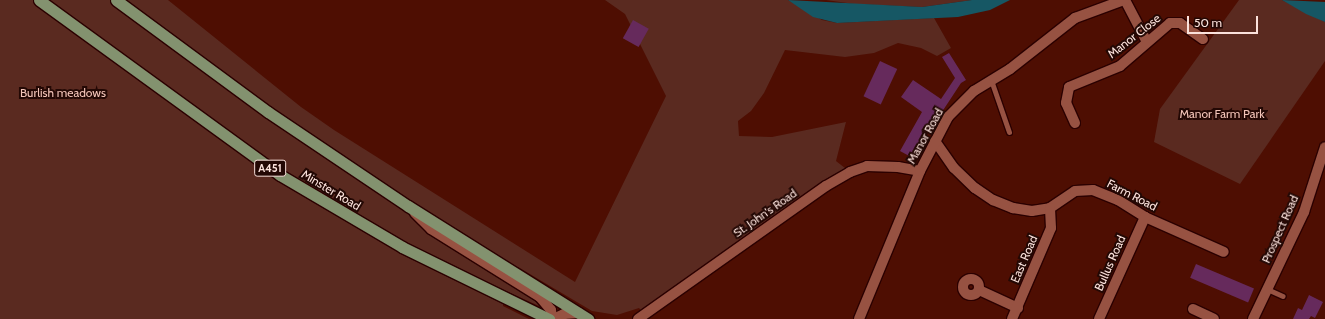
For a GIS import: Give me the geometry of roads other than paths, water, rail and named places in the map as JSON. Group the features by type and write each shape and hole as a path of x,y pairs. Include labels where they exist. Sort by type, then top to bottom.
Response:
{"main road":[{"name":"Minster Road","path":"39,0 280,175 402,248 551,319"},
{"path":"116,0 268,112 408,206 583,316"}],"street":[{"path":"1124,0 1147,42"},
{"name":"Manor Road","path":"861,318 920,171 948,117 962,102 1075,18 1124,0"},
{"name":"Manor Close","path":"1075,123 1066,103 1069,87 1120,66 1170,23 1175,22 1203,39"},
{"name":"Farm Road","path":"935,141 954,168 975,188 993,200 1032,211 1050,208 1075,191 1093,190 1118,200 1145,216 1224,252"},
{"name":"Prospect Road","path":"1253,319 1304,212 1325,147"},
{"name":"St. John's Road","path":"638,319 826,186 850,172 867,166 898,167 920,171"},
{"path":"408,206 431,229 540,297 550,310 551,319 564,314 583,316"},
{"name":"East Road","path":"1012,319 1051,228 1050,208"},
{"name":"Bullus Road","path":"1099,319 1145,216"},
{"path":"979,290 1018,308"},
{"path":"1193,309 1214,319"}],"lane":[{"path":"991,80 1009,132"},
{"path":"1267,289 1284,296"}],"water":[{"path":"788,0 922,7 972,0 1010,0 990,10 958,17 837,23 813,17"},
{"path":"1282,0 1325,2 1325,22 1306,14"}],"park label":[{"name":"Burlish meadows","path":"63,93"},
{"name":"Manor Farm Park","path":"1222,114"}]}
